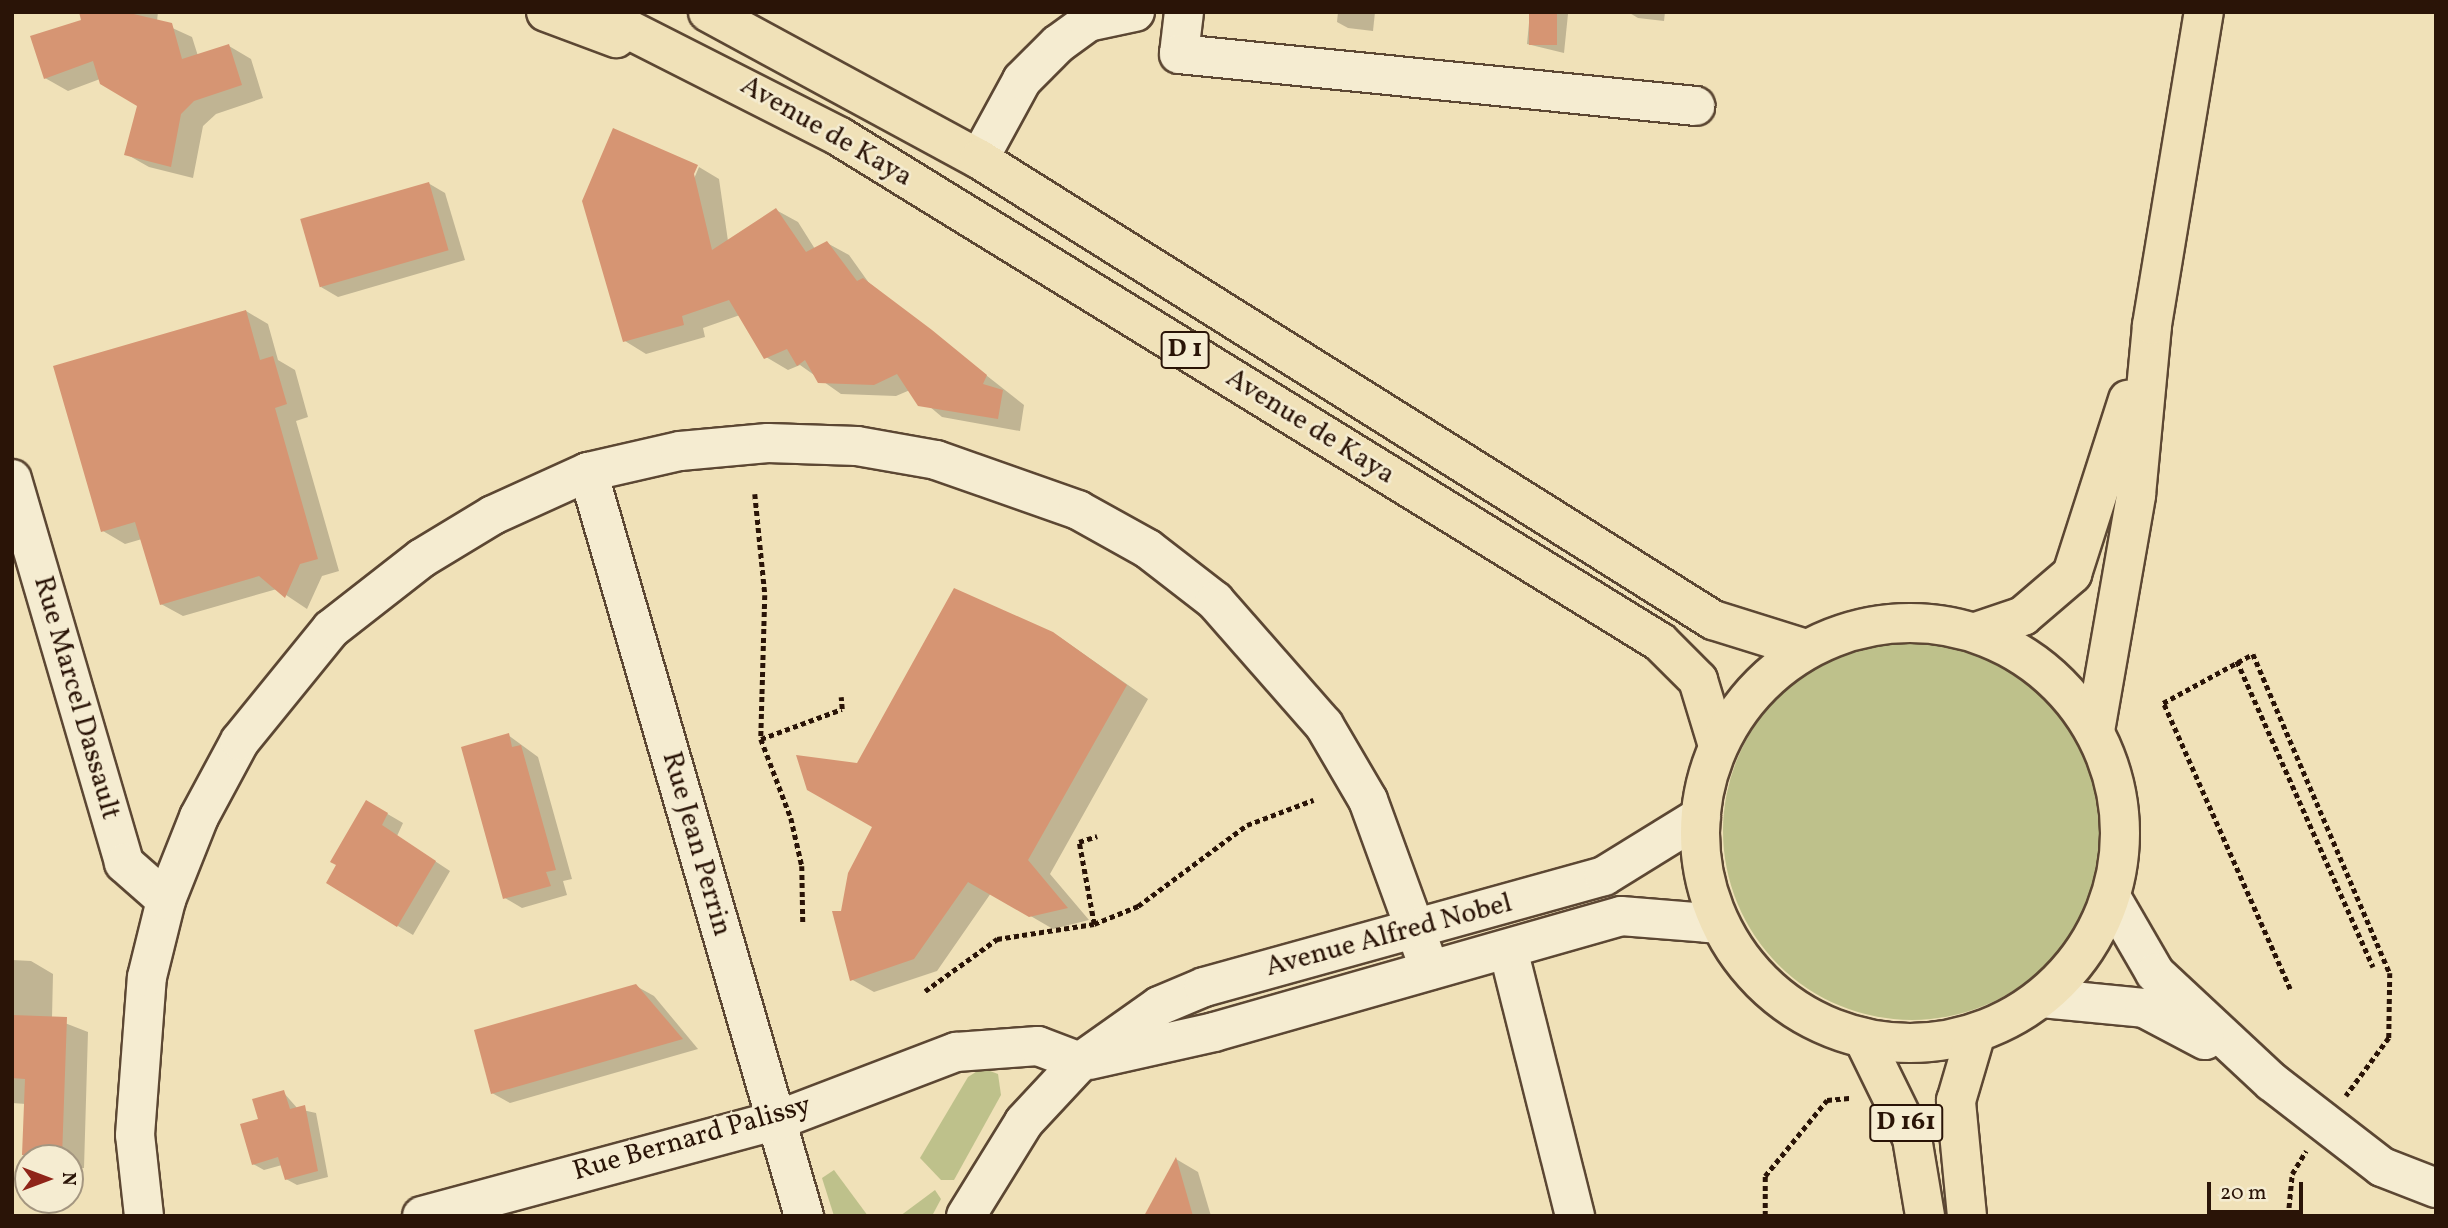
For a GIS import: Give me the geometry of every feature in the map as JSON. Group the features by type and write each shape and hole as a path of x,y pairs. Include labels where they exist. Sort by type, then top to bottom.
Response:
{"main road":[{"path":"546,12 747,85"},
{"name":"Avenue de Kaya","path":"594,12 747,85 1660,642 1698,680 1718,746"},
{"name":"Avenue de Kaya","path":"708,12 979,159 1678,599 1744,632 1806,649"},
{"path":"2095,731 2136,495 2152,325 2204,12"},
{"path":"1976,632 2023,616 2072,574 2152,325"},
{"path":"1889,623 1976,632 2034,663 2064,688 2095,731 2115,785 2121,841 2111,897 2087,946 2042,998 1976,1033 1920,1044 1863,1038 1819,1022 1779,997 1746,964 1720,924 1703,871 1701,816 1718,746 1740,708 1806,649 1846,631 1889,623"},
{"name":"D 161","path":"1967,1216 1956,1101 1976,1033"},
{"name":"D 161","path":"1863,1038 1912,1138 1925,1216"}],"street":[{"path":"979,159 1022,80 1058,44 1088,22 1135,12"},
{"path":"1184,12 1179,54 1695,106"},
{"path":"144,1216 135,1135 138,1052 166,900 199,817 240,741 331,629 422,558 493,515 588,472 725,445 857,446 936,460 1078,510 1196,586 1272,660 1324,725 1368,800 1418,929 1430,970"},
{"name":"Rue Jean Perrin","path":"588,472 804,1216"},
{"name":"Rue Marcel Dassault","path":"12,479 19,525 124,863 166,900"},
{"name":"Avenue Alfred Nobel","path":"966,1216 1024,1122 1080,1062 1119,1030 1204,987 1604,876 1701,816"},
{"path":"2111,897 2155,973 2272,1082 2382,1167 2436,1188"},
{"name":"Avenue Alfred Nobel","path":"1080,1062 1214,1032 1621,916 1720,924"},
{"path":"1508,949 1575,1216"},
{"path":"2042,998 2144,1008 2272,1082"},
{"name":"Rue Bernard Palissy","path":"422,1216 778,1120 956,1052 1038,1046 1080,1062"}],"path":[{"path":"755,494 765,595 761,739 791,818 802,866 803,924"},
{"path":"2288,1216 2292,1174 2323,1123 2389,1038 2390,973 2253,654 2163,703 2290,989"},
{"path":"2238,662 2373,967"},
{"path":"761,739 842,709 841,697"},
{"path":"925,991 997,939 1094,924 1138,906 1247,825 1313,800"},
{"path":"1094,924 1079,842 1097,836"},
{"path":"1765,1216 1765,1176 1780,1157 1827,1100 1859,1101"}],"green space":[{"path":"1912,642 1967,650 2001,665 2032,685 2058,711 2078,742 2093,776 2101,831 2093,886 2078,920 2058,951 2032,977 2001,997 1967,1012 1912,1020 1857,1012 1823,997 1792,977 1766,951 1746,920 1731,886 1723,831 1731,776 1746,742 1766,711 1792,685 1823,665 1857,650"},
{"path":"982,1068 998,1074 1001,1095 954,1180 941,1180 920,1158 968,1077"},
{"path":"834,1170 868,1216 834,1216 822,1178"},
{"path":"935,1190 941,1199 932,1216 900,1216"}],"building":[{"path":"79,12 125,12 172,23 182,59 229,44 242,85 194,101 181,114 171,167 124,155 137,106 100,84 93,61 44,79 30,36 81,20"},
{"path":"1529,12 1557,12 1557,45 1529,45"},
{"path":"613,128 698,165 694,174 712,250 776,208 806,252 827,241 857,281 863,278 932,330 987,375 983,384 1003,390 998,419 918,406 897,374 874,385 818,383 805,360 797,366 787,349 764,359 729,300 682,316 684,325 623,342 582,201"},
{"path":"429,182 449,250 320,287 300,219"},
{"path":"246,310 260,360 273,356 287,404 275,408 318,559 300,564 285,598 259,576 160,605 135,522 101,532 53,366"},
{"path":"954,588 1053,632 1127,685 1028,860 1068,908 1029,917 968,882 914,959 850,981 832,911 841,911 848,873 872,827 807,790 796,755 857,763"},
{"path":"509,733 512,747 521,745 556,870 546,872 551,886 503,899 461,747"},
{"path":"366,800 388,813 382,825 436,861 397,927 326,883 336,865 330,862"},
{"path":"636,984 683,1039 491,1094 474,1030"},
{"path":"12,1015 67,1017 62,1144 22,1144 25,1079 12,1078"},
{"path":"284,1090 290,1109 305,1105 318,1171 285,1180 278,1157 252,1165 240,1124 258,1119 252,1099"},
{"path":"1176,1157 1193,1216 1144,1216"}]}
